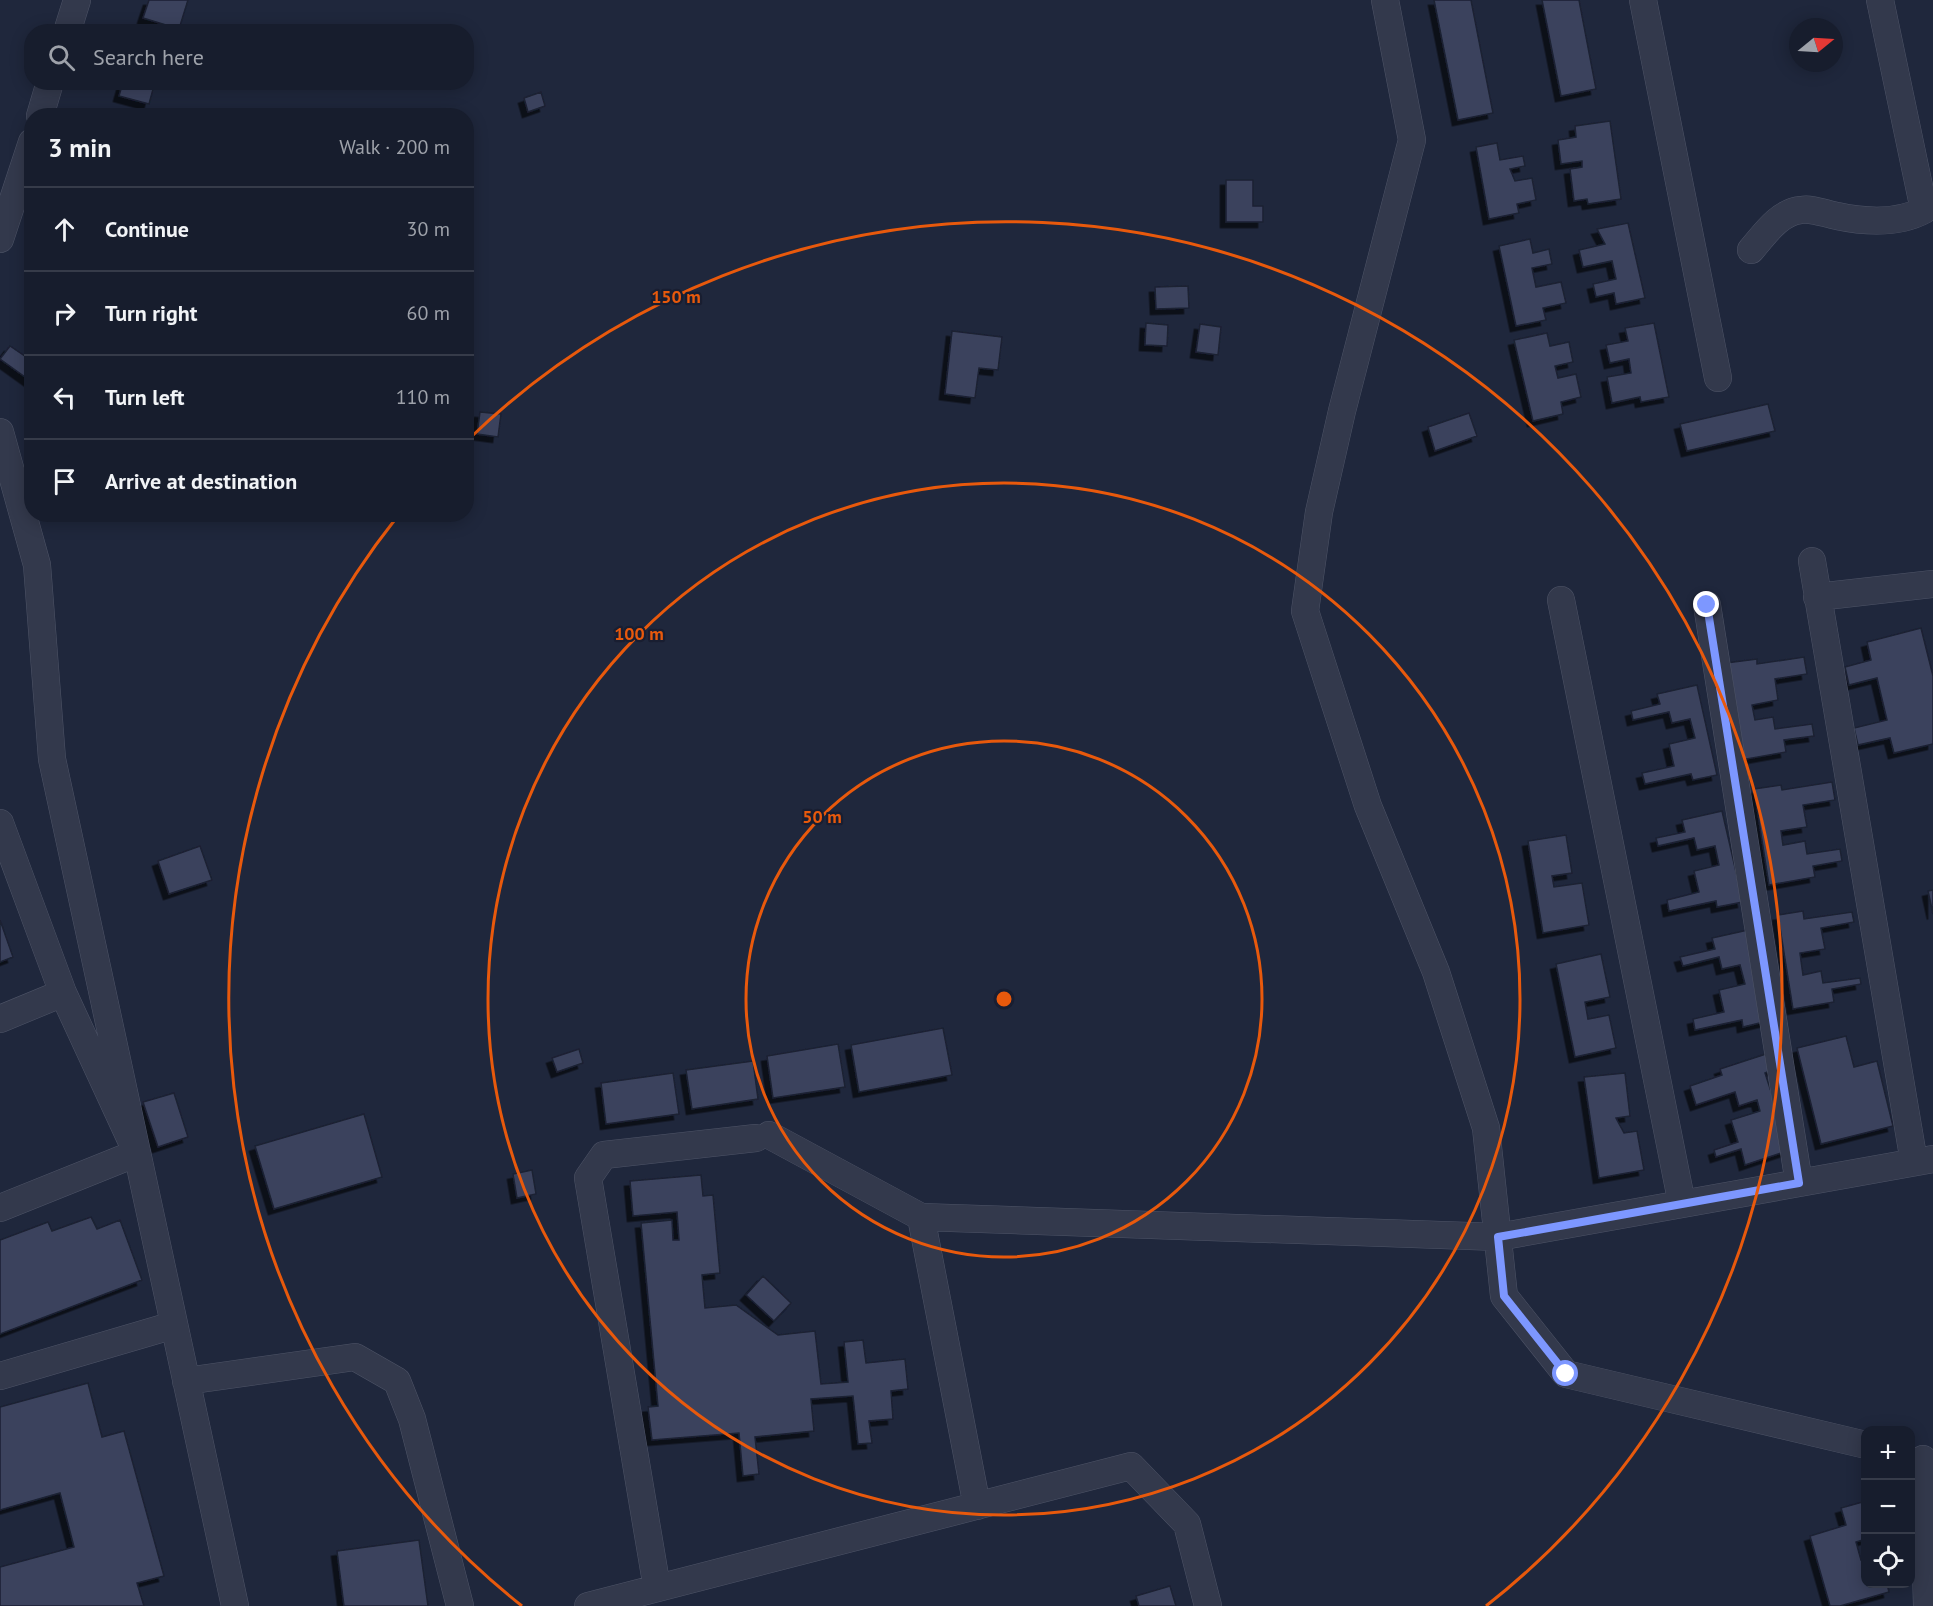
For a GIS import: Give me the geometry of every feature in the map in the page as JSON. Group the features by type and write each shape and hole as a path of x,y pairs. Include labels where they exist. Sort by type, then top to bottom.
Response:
{"street":[{"path":"70,24 77,0"},
{"path":"1385,0 1412,140 1342,411 1319,512 1305,611 1368,806 1436,972 1486,1128 1504,1296 1566,1374 1861,1444"},
{"path":"1643,0 1718,378"},
{"path":"1751,250 1771,227 1785,216 1800,210 1877,221 1914,215 1924,210 1880,0"},
{"path":"43,108 48,90"},
{"path":"0,239 24,166"},
{"path":"0,432 24,518"},
{"path":"25,522 37,565 52,759 235,1606"},
{"path":"657,1588 588,1178 604,1155 762,1136 921,1217 1498,1237 1923,1161 1812,561"},
{"path":"1817,597 1933,584"},
{"path":"1561,600 1682,1204"},
{"path":"1707,605 1799,1183"},
{"path":"0,824 6,855 63,993 137,1153"},
{"path":"0,1019 63,993"},
{"path":"0,1208 137,1153"},
{"path":"921,1217 977,1506"},
{"path":"0,1376 174,1325"},
{"path":"186,1381 355,1357 397,1381 412,1419 460,1606"},
{"path":"1922,1457 1927,1606"},
{"path":"588,1606 1131,1467 1187,1524 1208,1606"}],"building":[{"path":"149,0 188,0 181,24 163,24 143,18"},
{"path":"1434,0 1471,0 1493,113 1458,120"},
{"path":"1542,0 1579,0 1596,89 1561,96"},
{"path":"121,90 153,90 149,104 119,96"},
{"path":"541,92 545,106 528,112 524,98"},
{"path":"1610,121 1621,199 1588,204 1587,199 1574,201 1570,169 1582,167 1582,161 1561,164 1558,140 1576,137 1575,126"},
{"path":"1497,143 1500,160 1523,156 1525,166 1510,169 1515,181 1532,178 1536,200 1517,204 1519,213 1489,219 1476,147"},
{"path":"1226,180 1253,180 1253,206 1263,206 1263,222 1226,222"},
{"path":"1628,223 1645,298 1616,304 1614,293 1596,297 1593,284 1616,279 1612,261 1583,267 1579,250 1605,244 1597,229"},
{"path":"1530,239 1533,253 1549,249 1552,264 1532,268 1536,287 1561,282 1566,303 1543,308 1546,320 1516,326 1499,246"},
{"path":"1188,286 1189,308 1156,309 1155,287"},
{"path":"1146,323 1168,325 1167,346 1145,345"},
{"path":"1654,323 1669,397 1641,402 1640,397 1612,403 1607,377 1631,373 1629,359 1610,363 1606,345 1628,341 1625,328"},
{"path":"1200,324 1221,327 1218,355 1196,352"},
{"path":"952,331 1002,337 998,370 979,368 975,398 945,394"},
{"path":"1547,333 1550,346 1569,342 1573,362 1555,366 1558,378 1576,374 1581,397 1561,402 1563,414 1533,421 1514,340"},
{"path":"10,346 24,356 24,376 0,359"},
{"path":"1768,404 1775,431 1687,451 1680,424"},
{"path":"480,412 501,414 498,437 477,434"},
{"path":"1469,413 1477,436 1435,451 1428,427"},
{"path":"1921,628 1933,676 1933,744 1894,753 1890,738 1858,745 1854,728 1887,720 1877,678 1849,685 1845,667 1871,660 1867,642"},
{"path":"1804,657 1807,674 1775,679 1778,700 1752,705 1755,720 1773,717 1775,729 1812,724 1814,736 1784,740 1786,752 1741,760 1726,663 1757,659 1757,664"},
{"path":"1697,685 1717,775 1693,780 1691,774 1645,784 1642,773 1674,766 1669,744 1695,738 1690,719 1672,723 1669,712 1633,720 1631,711 1660,704 1657,694"},
{"path":"1832,782 1835,800 1803,805 1807,827 1781,831 1783,845 1805,841 1807,854 1840,849 1842,861 1813,866 1815,877 1769,885 1754,789 1781,785 1782,790"},
{"path":"1722,811 1743,902 1717,907 1716,901 1669,911 1667,900 1699,892 1694,871 1719,865 1715,846 1697,850 1694,838 1658,846 1656,838 1685,832 1682,820"},
{"path":"1566,835 1572,873 1552,876 1554,887 1582,883 1589,925 1543,933 1528,841"},
{"path":"200,846 212,880 169,894 158,861"},
{"path":"1933,890 1933,914 1928,891"},
{"path":"1803,911 1804,919 1852,912 1854,922 1821,928 1825,949 1800,953 1803,975 1821,971 1823,983 1860,978 1861,984 1832,989 1834,1002 1793,1009 1778,915"},
{"path":"0,920 13,957 0,962"},
{"path":"1748,930 1768,1021 1743,1027 1742,1020 1695,1030 1693,1019 1724,1012 1719,990 1745,984 1740,965 1722,969 1719,957 1683,966 1680,957 1715,949 1712,938"},
{"path":"1601,954 1610,997 1585,1002 1588,1019 1609,1015 1616,1048 1575,1057 1556,964"},
{"path":"943,1028 952,1075 859,1092 851,1045"},
{"path":"1846,1036 1854,1067 1877,1061 1893,1126 1821,1144 1797,1048"},
{"path":"838,1044 845,1087 773,1098 767,1056"},
{"path":"579,1049 583,1063 557,1072 552,1058"},
{"path":"1769,1053 1775,1069 1765,1073 1790,1150 1745,1165 1741,1149 1716,1157 1714,1150 1738,1142 1731,1120 1760,1111 1757,1100 1739,1106 1735,1092 1696,1105 1690,1086 1722,1075 1720,1069"},
{"path":"753,1061 758,1099 692,1109 686,1070"},
{"path":"673,1073 679,1114 606,1124 601,1083"},
{"path":"1625,1073 1630,1116 1616,1118 1624,1133 1637,1131 1644,1170 1599,1178 1584,1077"},
{"path":"174,1093 188,1137 158,1147 143,1102"},
{"path":"364,1114 382,1177 274,1209 255,1146"},
{"path":"532,1170 536,1194 517,1198 513,1174"},
{"path":"701,1175 703,1196 713,1195 720,1273 702,1275 705,1308 736,1305 778,1335 815,1331 821,1384 848,1382 844,1342 863,1340 866,1363 905,1359 908,1389 891,1391 893,1419 869,1421 872,1443 858,1444 853,1396 811,1399 814,1431 755,1437 759,1474 743,1476 739,1433 652,1440 648,1407 658,1406 641,1223 672,1220 673,1240 679,1240 677,1212 633,1216 630,1181"},
{"path":"91,1217 97,1229 120,1220 142,1280 0,1334 0,1240 48,1222 52,1231"},
{"path":"763,1276 791,1303 774,1321 746,1295"},
{"path":"88,1383 102,1437 124,1431 164,1576 137,1583 144,1606 0,1606 0,1567 74,1547 60,1493 0,1510 0,1407"},
{"path":"1861,1502 1861,1540 1856,1542 1861,1560 1861,1588 1888,1588 1889,1592 1840,1606 1830,1606 1810,1536 1846,1525 1841,1508"},
{"path":"419,1540 428,1606 344,1606 337,1551"},
{"path":"1170,1586 1176,1606 1139,1606 1136,1596"}],"route":[{"path":"1566,1374 1504,1296 1498,1237 1799,1183 1707,605"}]}
